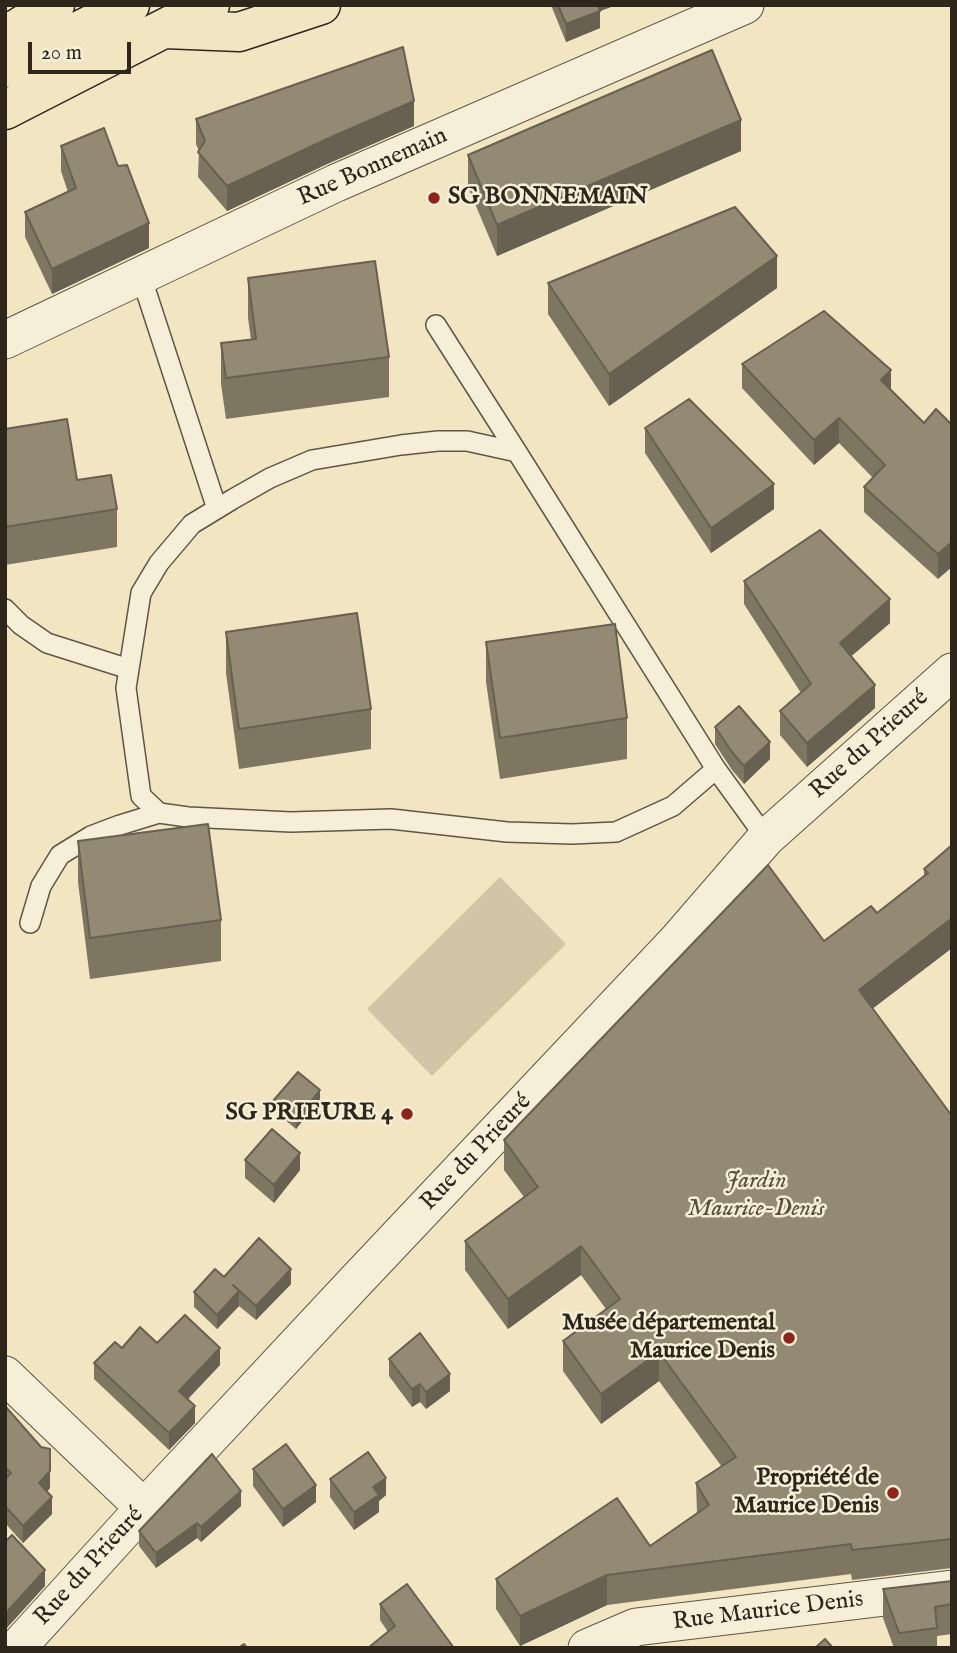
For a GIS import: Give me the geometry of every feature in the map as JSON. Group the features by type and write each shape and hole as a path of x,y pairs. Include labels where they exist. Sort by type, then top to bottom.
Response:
{"main road":[{"path":"5,36 55,5"},
{"path":"5,68 130,5"},
{"path":"5,110 210,5"},
{"path":"163,29 239,32 321,5"}],"street":[{"name":"Rue Bonnemain","path":"5,340 336,183 745,5"},
{"name":"Rue du Prieuré","path":"17,1648 354,1283 676,942 766,838 952,672"},
{"path":"5,1375 144,1508"},
{"name":"Rue Maurice Denis","path":"587,1648 636,1628 952,1589"}],"lane":[{"path":"141,276 217,509"},
{"path":"436,325 716,769 766,838"},
{"path":"159,813 141,796 126,688 141,593 159,563 192,524 270,478 312,460 401,444 438,441 467,441 517,452"},
{"path":"5,609 21,625 47,643 130,669"},
{"path":"30,923 41,886 60,855 91,836 159,813 291,822 391,819 507,832 616,832 673,806 716,769"}],"shaded area":[{"path":"500,877 566,944 432,1076 367,1009"}],"building":[{"path":"558,5 598,5 600,11 566,24"},
{"path":"403,47 414,101 227,186 198,152 205,141 196,119"},
{"path":"712,50 741,120 497,225 468,155"},
{"path":"104,128 118,166 127,165 149,223 52,269 25,212 76,188 61,146"},
{"path":"735,207 777,256 609,374 548,283"},
{"path":"375,261 389,357 226,378 221,343 256,339 248,278"},
{"path":"824,311 891,370 881,380 924,423 936,409 952,425 952,542 938,554 864,487 885,465 839,418 814,440 742,364"},
{"path":"689,399 774,484 711,528 645,428"},
{"path":"67,419 77,480 111,475 117,509 5,527 5,429"},
{"path":"820,530 890,599 840,643 875,685 807,743 780,711 811,684 744,581"},
{"path":"357,613 371,709 239,729 226,632"},
{"path":"615,624 627,718 500,738 486,642"},
{"path":"739,706 770,742 744,766 715,727"},
{"path":"208,824 221,920 90,938 78,841"},
{"name":"Jardin Maurice-Denis","path":"952,845 952,918 859,990 952,1116 952,1539 852,1550 851,1544 607,1575 520,1616 496,1579 617,1498 650,1546 709,1505 696,1483 736,1457 659,1352 601,1394 563,1341 620,1299 581,1246 508,1299 465,1241 538,1187 504,1140 768,865 824,941 871,906 877,913 928,873 924,869"},
{"path":"298,1072 320,1090 296,1120 273,1101"},
{"path":"272,1129 300,1153 274,1185 245,1160"},
{"path":"259,1238 291,1269 256,1306 233,1285 239,1291 217,1315 194,1292 215,1269 224,1277"},
{"path":"185,1315 220,1348 179,1391 195,1406 169,1433 94,1363 115,1342 122,1348 140,1327 157,1343"},
{"path":"420,1333 450,1374 426,1392 420,1384 412,1389 389,1359"},
{"path":"5,1406 41,1447 50,1449 50,1471 39,1483 52,1497 23,1526 5,1506 5,1479 11,1473 5,1467"},
{"path":"286,1444 316,1485 283,1509 253,1469"},
{"path":"368,1452 386,1478 373,1487 379,1495 354,1512 330,1479"},
{"path":"212,1454 241,1491 201,1527 197,1523 156,1553 139,1531"},
{"path":"12,1535 45,1570 5,1614 5,1542"},
{"path":"952,1581 952,1604 935,1607 937,1628 899,1633 883,1589"},
{"path":"407,1584 454,1648 368,1648 395,1626 380,1604"},
{"path":"825,1639 833,1648 815,1648"}],"place":[{"name":"SG BONNEMAIN","path":"434,198"},
{"name":"SG PRIEURE 4","path":"407,1114"},
{"name":"Musée départemental Maurice Denis","path":"789,1338"},
{"name":"Propriété de Maurice Denis","path":"893,1493"}]}
